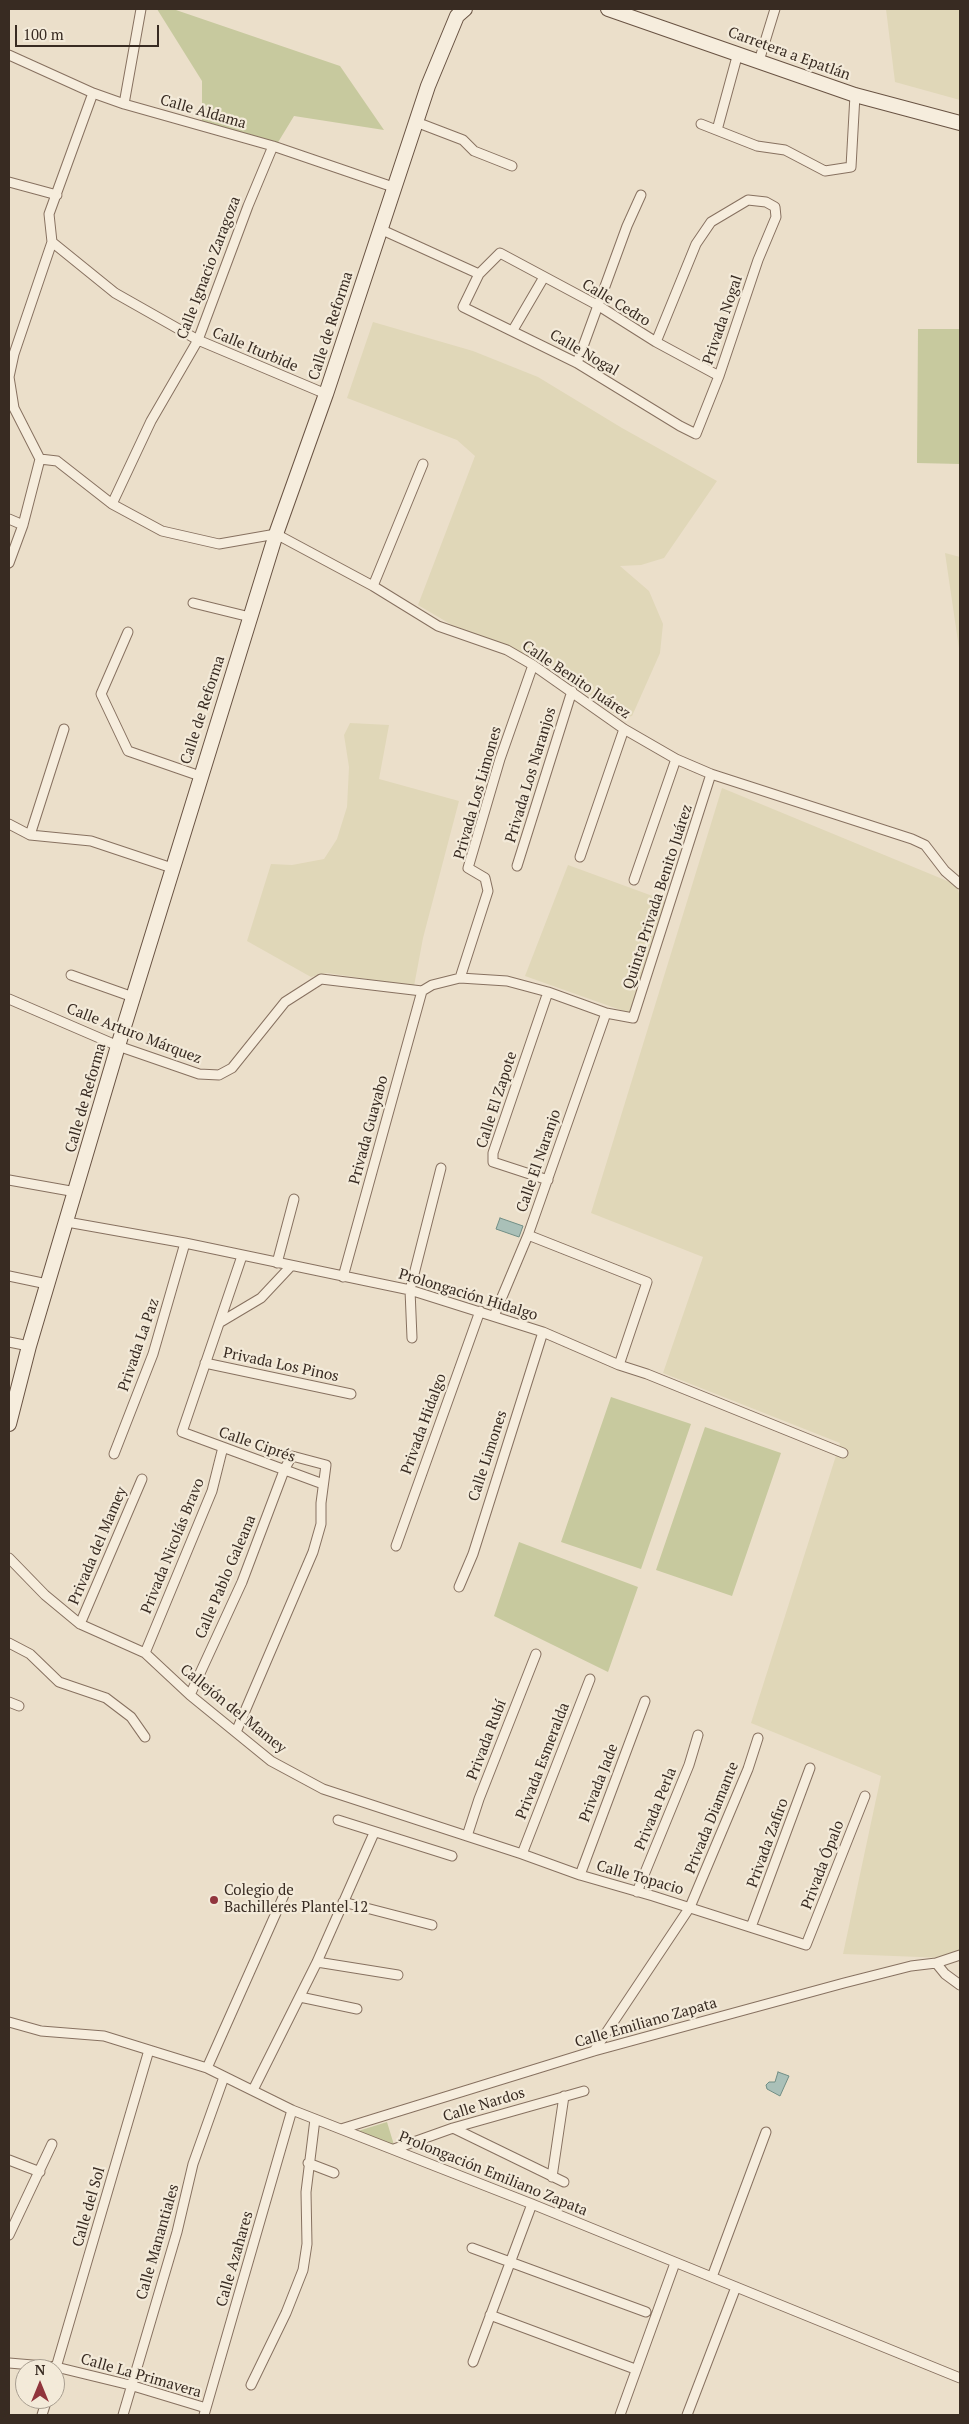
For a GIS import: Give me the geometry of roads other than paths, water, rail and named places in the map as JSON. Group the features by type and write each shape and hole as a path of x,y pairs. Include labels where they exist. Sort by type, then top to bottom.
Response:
{"main road":[{"name":"Carretera a Epatlán","path":"614,10 855,95 960,123"},
{"name":"Calle de Reforma","path":"9,1424 29,1346 118,1046 276,534 326,394 393,187 459,11"}],"street":[{"path":"124,104 141,9"},
{"path":"760,61 776,9"},
{"path":"717,130 738,53"},
{"name":"Calle Aldama","path":"9,55 94,94 273,146 393,187"},
{"path":"9,563 23,525 40,460 14,408 9,377 14,354 52,242 50,214 94,94"},
{"path":"700,124 758,146 785,150 825,171 851,167 855,95"},
{"path":"416,122 463,140 474,151 512,166"},
{"name":"Calle Ignacio Zaragoza","path":"112,504 152,420 198,340 248,206 273,146"},
{"path":"9,182 57,195"},
{"path":"576,363 599,306 627,226 641,195"},
{"name":"Privada Nogal","path":"656,342 696,244 711,222 748,200 766,202 775,207 776,216 758,260 719,376 696,434 688,431"},
{"path":"380,229 479,274"},
{"name":"Calle Iturbide","path":"52,242 115,292 198,340 326,394"},
{"name":"Calle Cedro","path":"479,274 500,253 599,306 656,342 719,376"},
{"name":"Calle Nogal","path":"479,274 462,307 513,330 576,363 688,431"},
{"path":"513,330 544,277"},
{"path":"40,460 57,461 112,504 162,532 219,544 276,534"},
{"path":"373,586 423,464"},
{"path":"9,519 23,525"},
{"name":"Calle Benito Juárez","path":"276,534 373,586 438,626 507,650 572,691 624,729 676,759 711,774 912,839 925,845 945,872 960,884"},
{"path":"193,603 250,617"},
{"path":"128,632 101,694 128,751 200,776"},
{"name":"Privada Los Limones","path":"460,978 488,891 485,878 468,868 500,759 533,665"},
{"name":"Privada Los Naranjos","path":"517,866 572,691"},
{"path":"30,835 64,729"},
{"path":"580,857 624,729"},
{"path":"634,880 676,759"},
{"name":"Quinta Privada Benito Juárez","path":"623,1018 633,1018 711,774"},
{"path":"9,824 30,835 91,842 172,868"},
{"path":"71,975 133,997"},
{"name":"Calle Arturo Márquez","path":"9,999 118,1046 199,1074 219,1075 232,1068 285,1002 321,978 422,991 432,985 460,978 507,981 548,992 623,1018"},
{"name":"Privada Guayabo","path":"343,1277 422,991"},
{"name":"Calle El Zapote","path":"548,992 492,1153 493,1162 548,1180"},
{"name":"Calle El Naranjo","path":"494,1316 528,1235 606,1012"},
{"path":"412,1338 410,1290 441,1168"},
{"path":"9,1180 76,1192"},
{"path":"277,1263 294,1199"},
{"name":"Prolongación Hidalgo","path":"67,1222 185,1243 410,1290 543,1332 620,1365 843,1453"},
{"path":"528,1235 647,1282 620,1365"},
{"name":"Privada La Paz","path":"114,1454 153,1354 185,1243"},
{"path":"204,1363 242,1256"},
{"path":"219,1322 261,1298 291,1266"},
{"path":"9,1276 47,1284"},
{"name":"Privada Hidalgo","path":"396,1546 480,1311"},
{"name":"Calle Limones","path":"459,1587 473,1554 484,1514 543,1332"},
{"path":"9,1342 29,1346"},
{"name":"Privada Los Pinos","path":"204,1363 351,1394"},
{"name":"Calle Ciprés","path":"204,1363 182,1432 285,1468 323,1484 326,1465 292,1456"},
{"name":"Privada Nicolás Bravo","path":"145,1653 212,1491 223,1447"},
{"name":"Calle Pablo Galeana","path":"190,1695 242,1582 285,1468 292,1456"},
{"name":"Privada del Mamey","path":"80,1624 142,1479"},
{"path":"236,1732 313,1552 321,1524 323,1484"},
{"name":"Callejón del Mamey","path":"9,1558 45,1596 80,1624 145,1653 190,1695 271,1761 323,1789 467,1836"},
{"path":"9,1643 30,1654 59,1682 106,1698 131,1717 145,1737"},
{"name":"Privada Rubí","path":"467,1836 478,1800 536,1654"},
{"name":"Privada Esmeralda","path":"522,1854 590,1679"},
{"name":"Privada Jade","path":"580,1875 645,1701"},
{"path":"9,1702 19,1706"},
{"name":"Privada Perla","path":"637,1892 689,1765 698,1735"},
{"name":"Privada Diamante","path":"594,2051 690,1907 748,1769 758,1738"},
{"name":"Privada Zafiro","path":"751,1926 810,1768"},
{"name":"Privada Ópalo","path":"806,1945 865,1796"},
{"path":"338,1820 374,1833 452,1856"},
{"path":"253,2090 317,1962 374,1833"},
{"name":"Calle Topacio","path":"467,1836 580,1875 690,1907 806,1945"},
{"path":"207,2068 284,1895"},
{"path":"343,1902 432,1925"},
{"name":"Calle Emiliano Zapata","path":"341,2129 594,2051 844,1982 911,1966 936,1963 960,1955"},
{"path":"317,1962 398,1975"},
{"path":"936,1963 945,1974 960,1984"},
{"path":"300,1997 357,2009"},
{"name":"Prolongación Emiliano Zapata","path":"9,2022 41,2031 104,2036 207,2068 292,2110 532,2204 675,2264 712,2277 960,2378"},
{"name":"Calle del Sol","path":"59,2359 149,2050"},
{"name":"Calle Manantiales","path":"122,2415 176,2232 193,2164 224,2077"},
{"name":"Calle Nardos","path":"394,2149 453,2128 584,2091"},
{"path":"552,2178 564,2096"},
{"name":"Calle Azahares","path":"205,2412 292,2110"},
{"path":"251,2385 286,2313 303,2270 307,2244 306,2192 308,2163 315,2119"},
{"path":"453,2128 552,2178 564,2182"},
{"path":"712,2277 766,2132"},
{"path":"9,2235 12,2217 40,2172 52,2144"},
{"path":"9,2160 40,2172"},
{"path":"308,2163 334,2173"},
{"path":"473,2362 532,2204"},
{"path":"472,2248 646,2312"},
{"path":"620,2415 675,2264"},
{"path":"687,2415 736,2287"},
{"path":"490,2315 635,2370"},
{"name":"Calle La Primavera","path":"65,2371 130,2385 205,2412"}],"water":[{"path":"500,1218 523,1226 519,1237 496,1229"},
{"path":"778,2072 789,2076 780,2096 767,2089 766,2085 769,2082 775,2082"}],"place":[{"name":"Colegio de Bachilleres Plantel 12","path":"214,1900"}]}
